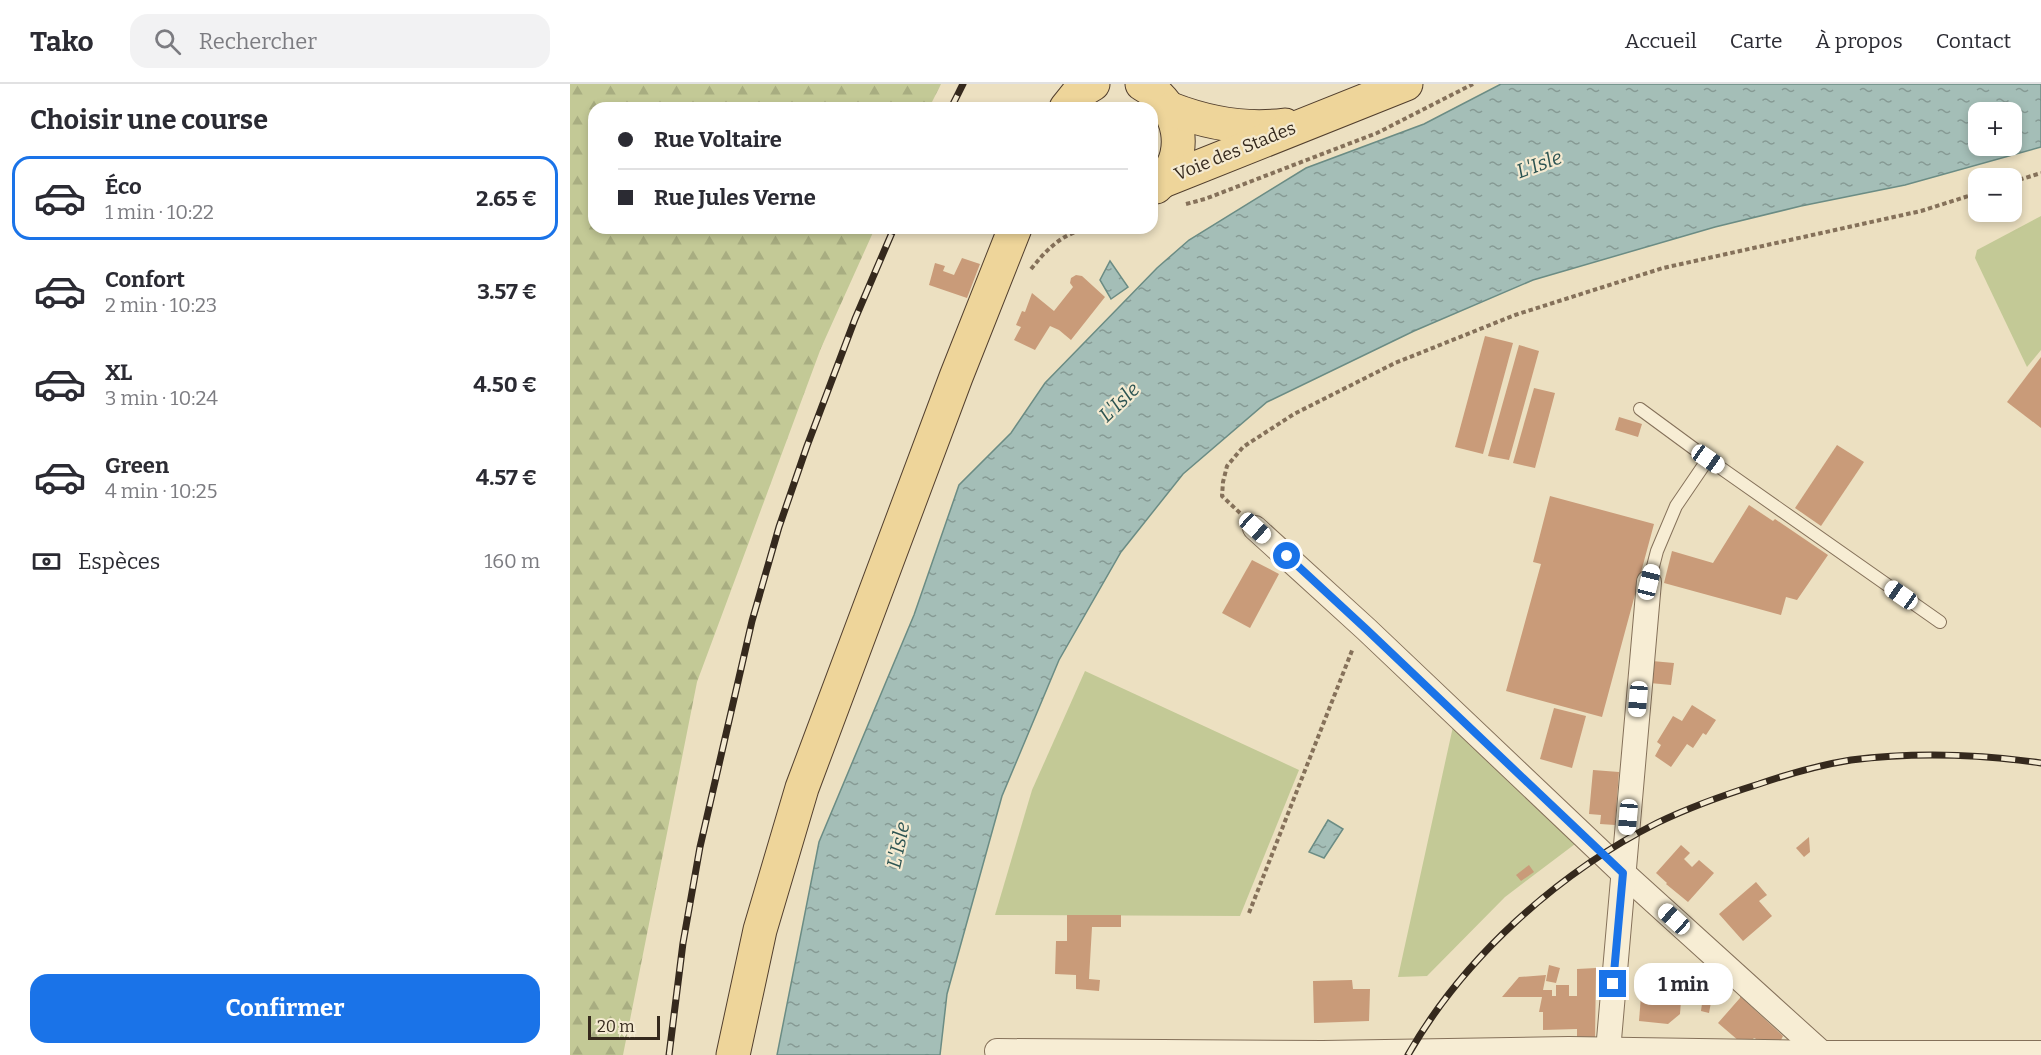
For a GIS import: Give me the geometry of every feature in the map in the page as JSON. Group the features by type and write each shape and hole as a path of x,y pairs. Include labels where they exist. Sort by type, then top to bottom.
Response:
{"main road":[{"path":"1071,102 1078,93 1093,84"},
{"path":"1142,84 1163,99 1171,109 1178,127 1178,146 1173,165 1158,184"},
{"name":"Voie des Stades","path":"1158,185 1406,84"},
{"name":"Voie des Stades","path":"1171,109 1202,120 1223,124 1278,126 1308,122"},
{"path":"733,1055 759,930 802,788 1013,234"},
{"path":"973,334 1011,265 1034,234"}],"street":[{"path":"1255,528 1366,629 1623,873 1823,1054"},
{"path":"1608,1051 1649,582"},
{"path":"995,1053 1323,1054 1569,1049 1823,1054 2041,1053"}],"lane":[{"path":"1640,409 1940,622"},
{"path":"1649,582 1657,551 1676,506 1708,459"}],"path":[{"path":"1186,204 1205,200 1377,133 1473,84"},
{"path":"2022,180 2041,173"},
{"path":"1255,528 1222,496 1222,482 1227,466 1237,453 1294,414 1395,363 1515,315 1663,268 1921,211 1968,196"},
{"path":"1032,268 1050,247 1067,234"},
{"path":"1249,913 1356,640 1366,629"}],"green space":[{"path":"570,84 941,84 932,102 588,102 588,234 872,234 821,348 697,682 623,1055 570,1055"},
{"path":"2041,216 2041,350 2027,367 1975,258 1977,250"},
{"path":"1085,671 1299,770 1240,916 995,915 1032,790"},
{"path":"1454,722 1579,841 1505,897 1427,976 1398,977"}],"water":[{"name":"L'Isle","path":"1501,84 2041,84 2041,147 2022,152 2022,102 1968,102 1968,156 2009,156 1905,185 1801,206 1715,227 1533,280 1414,331 1267,402 1183,474 1121,552 1059,660 1002,796 947,994 940,1055 777,1055 819,842 914,615 959,485 1011,433 1045,383 1157,268 1189,240 1306,168 1424,124"},
{"path":"1110,261 1128,287 1111,299 1100,280"},
{"path":"1328,820 1343,829 1324,858 1309,852"}],"building":[{"path":"962,258 980,264 967,298 929,285 935,263 945,266 943,271 954,275"},
{"path":"1076,275 1082,276 1105,297 1071,340 1050,326 1035,350 1014,340 1021,327 1016,325 1022,311 1025,312 1032,293 1054,311 1073,287 1070,283 1071,278"},
{"path":"1485,336 1513,343 1483,454 1455,447"},
{"path":"1519,345 1539,351 1509,460 1488,456"},
{"path":"2041,357 2041,428 2007,402"},
{"path":"1534,388 1555,393 1535,468 1513,463"},
{"path":"1619,417 1642,424 1638,437 1615,430"},
{"path":"1837,445 1864,462 1821,526 1795,508"},
{"path":"1550,496 1654,524 1602,717 1506,691 1541,564 1533,562"},
{"path":"1749,505 1773,521 1775,519 1828,555 1797,600 1786,597 1781,615 1664,583 1672,551 1713,563"},
{"path":"1252,560 1279,574 1250,628 1222,613"},
{"path":"1652,661 1674,663 1671,685 1650,683"},
{"path":"1692,705 1716,720 1693,748 1687,744 1671,767 1655,756 1661,745 1657,742 1673,716 1682,721"},
{"path":"1554,708 1586,716 1572,768 1540,759"},
{"path":"1593,770 1619,772 1615,825 1600,824 1601,815 1589,814"},
{"path":"1809,837 1810,852 1804,857 1796,848"},
{"path":"1681,845 1690,853 1684,859 1692,867 1699,860 1714,873 1688,902 1656,873"},
{"path":"1529,865 1534,872 1521,881 1516,875"},
{"path":"1756,882 1767,895 1759,901 1772,916 1743,941 1719,914"},
{"path":"1067,915 1121,915 1121,927 1092,927 1089,979 1100,980 1099,991 1076,989 1076,975 1055,974 1056,941 1067,941"},
{"path":"1549,965 1560,968 1556,983 1546,981"},
{"path":"1596,968 1595,1041 1577,1041 1577,1029 1543,1030 1543,1012 1539,1012 1542,997 1502,997 1519,977 1546,975 1543,990 1552,990 1552,996 1556,996 1556,985 1569,985 1569,996 1577,996 1577,969"},
{"path":"1643,971 1683,974 1680,1014 1668,1024 1639,1021"},
{"path":"1352,980 1353,989 1370,989 1369,1021 1314,1023 1313,981"},
{"path":"1703,996 1712,997 1709,1013 1701,1011"},
{"path":"1740,996 1783,1036 1780,1042 1763,1042 1754,1038 1748,1044 1739,1041 1718,1023"}],"railway":[{"path":"954,102 963,84"},
{"path":"669,1055 683,943 700,847 752,621 779,527 807,446 855,319 891,234"},
{"path":"1408,1055 1430,1019 1456,985 1516,921 1584,867 1620,843 1669,817 1781,777 1851,760 1946,755 2041,763"}],"route":[{"path":"1287,556 1623,873 1613,984"}]}
